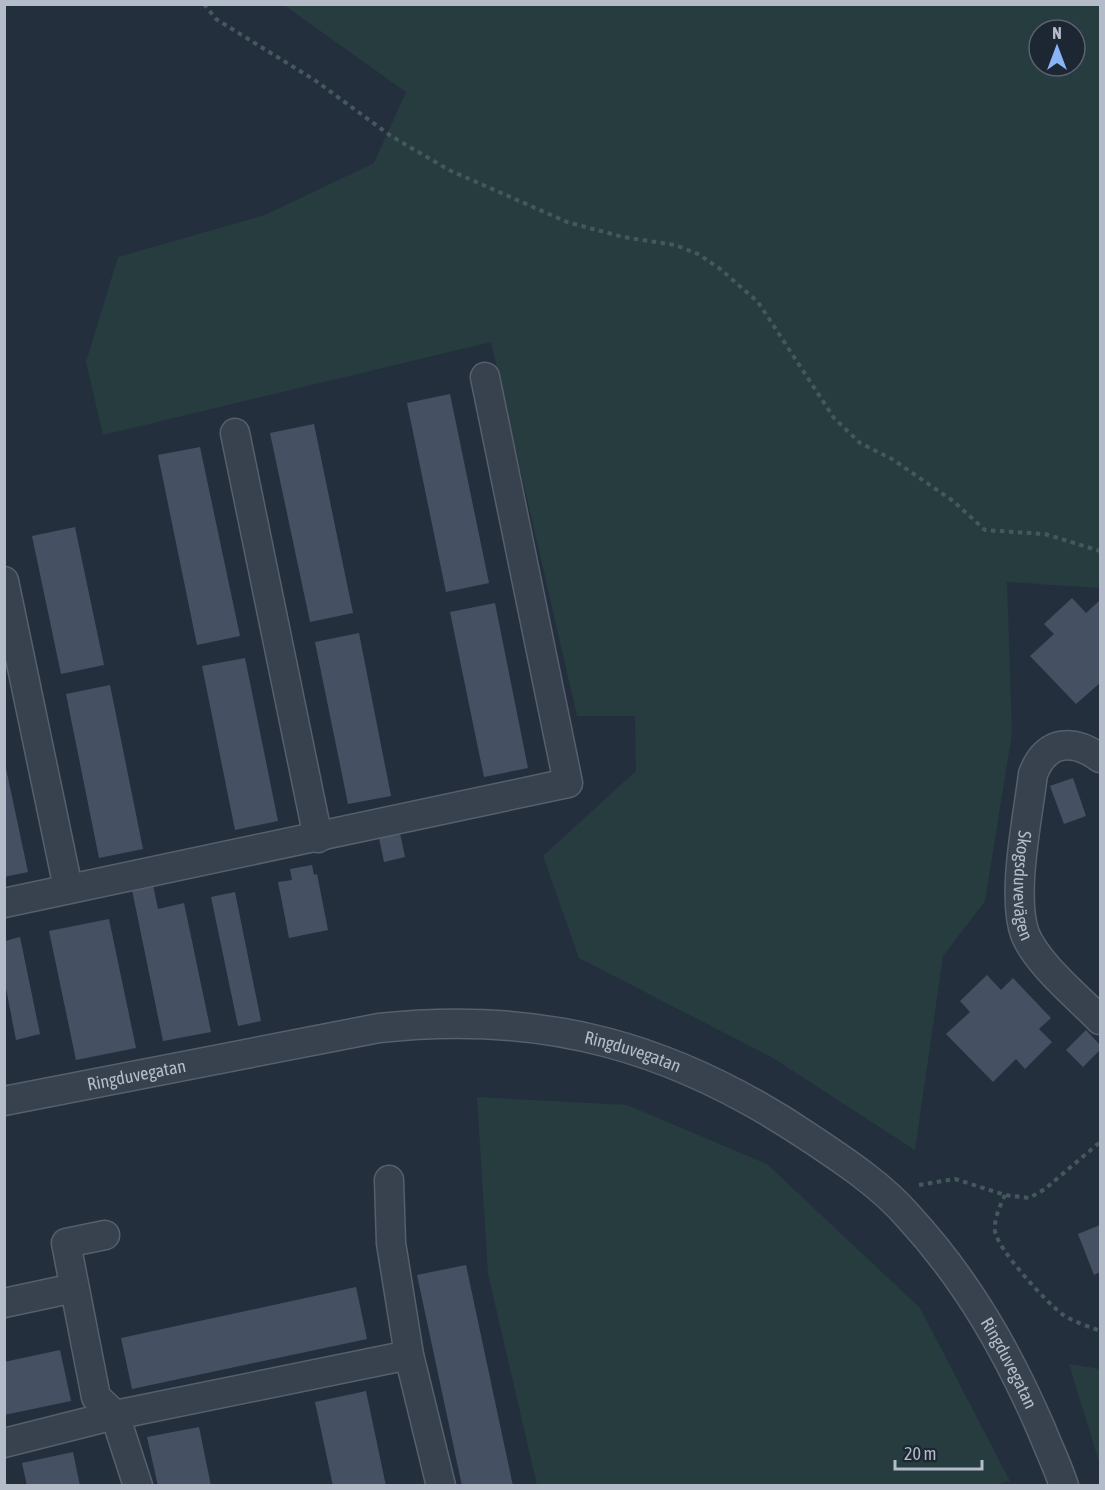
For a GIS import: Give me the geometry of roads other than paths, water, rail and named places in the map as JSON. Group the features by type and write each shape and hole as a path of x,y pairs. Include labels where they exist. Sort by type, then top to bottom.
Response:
{"street":[{"path":"4,903 568,783 485,377"},
{"path":"235,433 318,838"},
{"path":"4,581 68,888"},
{"name":"Skogsduvevägen","path":"1101,758 1083,746 1065,745 1048,750 1038,761 1033,774 1018,906 1026,934 1037,954 1101,1020"},
{"name":"Ringduvegatan","path":"4,1101 379,1028 431,1022 528,1026 585,1036 650,1054 714,1082 789,1123 845,1162 907,1214 960,1277 994,1331 1028,1398 1065,1485"},
{"path":"389,1180 391,1244 409,1355 441,1485"},
{"path":"105,1235 66,1244 96,1397 115,1415 138,1485"},
{"path":"4,1303 74,1288"},
{"path":"4,1443 115,1415 409,1355"}]}
